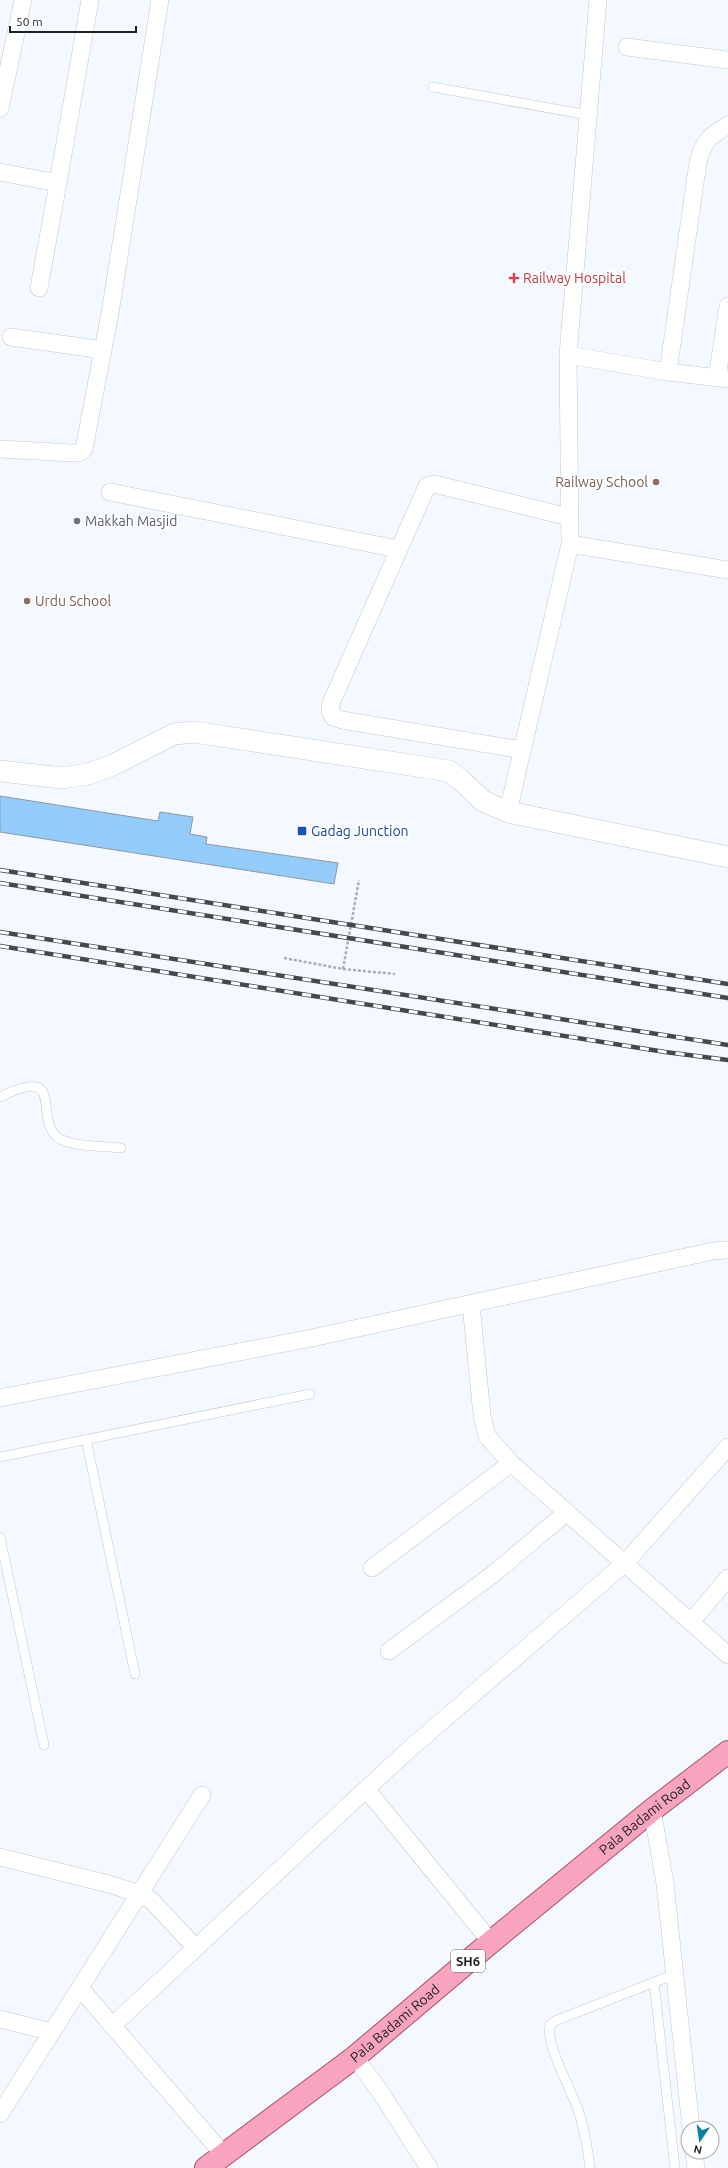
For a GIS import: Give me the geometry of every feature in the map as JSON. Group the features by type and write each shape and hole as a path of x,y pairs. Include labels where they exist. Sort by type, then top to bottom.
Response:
{"main road":[{"name":"Pala Badami Road","path":"206,2168 354,2057 652,1810 728,1752"}],"street":[{"path":"0,108 23,0"},
{"path":"39,288 90,0"},
{"path":"0,448 72,453 79,452 84,449 103,350 160,0"},
{"path":"508,812 570,544 568,355 598,0"},
{"path":"627,47 728,60"},
{"path":"668,372 698,162 703,146 711,135 728,125"},
{"path":"0,172 58,183"},
{"path":"568,355 668,372 722,378 728,306"},
{"path":"11,337 103,350"},
{"path":"522,750 333,717 330,711 331,703 427,486 434,484 569,517"},
{"path":"110,492 398,549"},
{"path":"570,544 728,570"},
{"path":"0,771 62,778 88,774 113,765 174,734 194,732 449,771 483,801 508,812 728,857"},
{"path":"0,1398 312,1338 713,1251 728,1250"},
{"path":"471,1304 482,1415 487,1436 512,1463 728,1655"},
{"path":"112,2026 195,1947 411,1748 625,1563 728,1447"},
{"path":"372,1568 512,1463"},
{"path":"389,1652 492,1575 568,1512"},
{"path":"691,1622 728,1578"},
{"path":"367,1790 491,1942"},
{"path":"0,2114 202,1795"},
{"path":"652,1810 665,1883 690,2120"},
{"path":"0,1858 109,1884 140,1894 152,1901 195,1947"},
{"path":"80,1988 224,2155"},
{"path":"0,2019 52,2032"},
{"path":"354,2057 381,2093 429,2168"}],"lane":[{"path":"433,88 588,116"},
{"path":"0,1097 20,1087 29,1085 39,1088 45,1096 52,1131 61,1139 75,1143 121,1148"},
{"path":"0,1456 310,1394"},
{"path":"86,1439 135,1674"},
{"path":"0,1537 44,1745"},
{"path":"590,2168 587,2144 580,2114 549,2040 550,2025 675,1974"},
{"path":"654,1982 675,2168"}],"path":[{"path":"343,969 358,880"},
{"path":"284,958 343,969 395,974"}],"building":[{"path":"0,796 158,821 160,812 193,817 190,834 207,837 206,844 338,863 334,884 0,832"}],"railway":[{"path":"0,870 728,984"},
{"path":"0,883 728,998"},
{"path":"0,932 728,1045"},
{"path":"0,946 665,1052 728,1060"}],"place":[{"name":"Railway Hospital","path":"514,278"},
{"name":"Railway School","path":"656,482"},
{"name":"Makkah Masjid","path":"77,521"},
{"name":"Urdu School","path":"27,601"},
{"name":"Gadag Junction","path":"302,831"}]}
